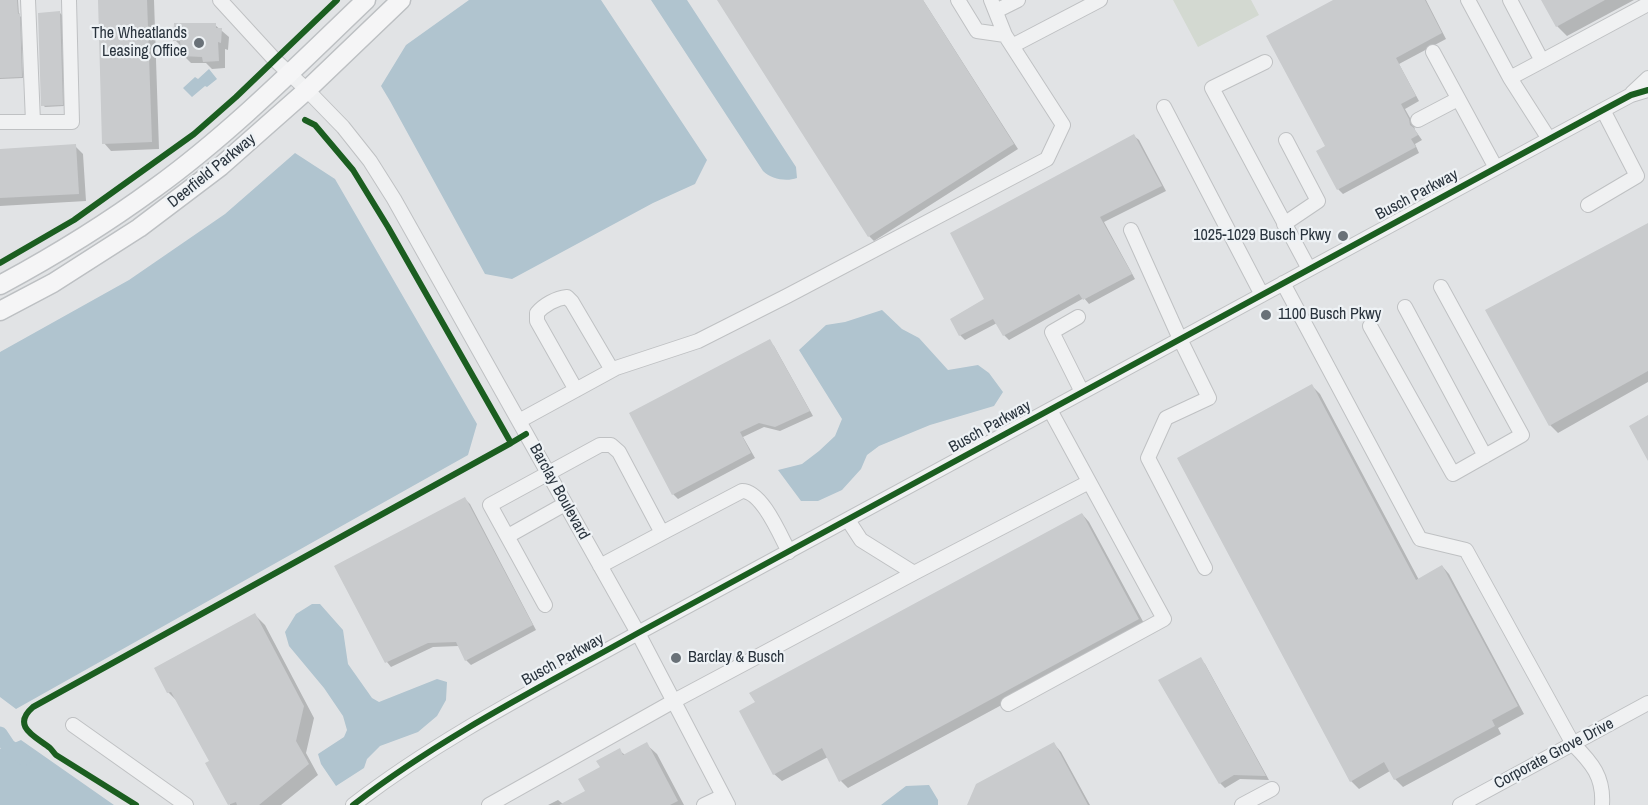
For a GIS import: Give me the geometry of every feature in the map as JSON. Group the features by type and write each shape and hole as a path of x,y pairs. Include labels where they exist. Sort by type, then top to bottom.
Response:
{"main road":[{"name":"Deerfield Parkway","path":"0,285 90,233 156,188 229,128 366,0"},
{"name":"Deerfield Parkway","path":"0,311 53,283 139,228 221,166 307,90 401,0"}],"street":[{"path":"28,0 33,122"},
{"path":"0,122 72,122 69,0"},
{"path":"220,0 289,74"},
{"path":"958,0 977,31 1009,40 1100,0"},
{"path":"519,421 612,370 698,341 1047,159 1063,125 1009,40 993,6 1018,0"},
{"path":"1468,0 1510,78 1549,139"},
{"path":"1510,0 1542,61"},
{"path":"1510,78 1648,4"},
{"path":"1433,52 1496,168"},
{"path":"1265,62 1212,88 1309,270"},
{"name":"Barclay Boulevard","path":"289,74 350,135 394,199 638,633 726,800"},
{"name":"Busch Parkway","path":"1631,95 1648,78"},
{"name":"Busch Parkway","path":"353,805 442,744 638,633 1549,139 1631,95 1648,90"},
{"path":"1418,120 1458,99"},
{"path":"1164,107 1262,295"},
{"path":"1588,204 1637,176 1604,110"},
{"path":"1284,224 1318,201 1286,140"},
{"path":"1131,230 1209,398 1166,418 1148,458 1206,568"},
{"path":"1283,283 1420,539 1466,550 1573,744 1588,759 1599,777 1603,791 1602,805"},
{"path":"1370,326 1453,474 1522,435 1441,287"},
{"path":"576,390 537,321 537,313 541,308 560,297 567,297 572,302 612,370"},
{"path":"1405,306 1485,456"},
{"path":"1078,316 1052,332 1082,392"},
{"path":"1008,704 1164,618 1050,410"},
{"path":"545,605 490,505 600,445 611,445 619,452 662,533"},
{"path":"489,805 674,701 1089,482"},
{"path":"600,566 742,491 749,491 760,500 789,552"},
{"path":"508,536 565,504"},
{"path":"848,520 861,540 914,573"},
{"name":"Corporate Grove Drive","path":"1464,804 1648,703"},
{"path":"73,725 186,805"},
{"path":"1242,805 1272,789"},
{"path":"704,805 726,800"}],"shaded area":[{"path":"1173,0 1251,0 1259,15 1198,47"}],"water":[{"path":"469,0 601,0 707,160 695,184 653,203 512,279 485,274 381,86 406,45"},
{"path":"651,0 687,0 796,167 797,178 779,179 763,171"},
{"path":"209,69 217,79 192,97 183,88 195,77 198,79"},
{"path":"295,153 335,179 477,424 468,455 16,709 0,697 0,352 129,280 225,214"},
{"path":"882,310 902,329 919,338 948,370 978,365 989,373 1003,392 994,406 930,425 879,446 867,455 861,469 842,490 818,501 801,501 778,470 802,464 819,451 835,436 842,419 799,350 826,325 845,322"},
{"path":"312,604 320,604 343,630 348,664 372,698 379,702 437,679 447,682 446,700 437,716 418,732 380,746 367,759 364,768 336,786 321,764 318,754 344,737 347,730 343,716 324,688 289,646 285,632 296,614"},
{"path":"21,740 114,805 0,805 0,749"},
{"path":"929,785 938,800 938,805 881,805 906,786"}],"building":[{"path":"0,0 17,0 18,14 20,13 22,77 0,78"},
{"path":"98,0 147,0 152,142 102,144"},
{"path":"717,0 923,0 1014,144 868,237"},
{"path":"1333,0 1425,0 1442,33 1396,58 1416,96 1401,104 1410,125 1418,135 1411,139 1416,147 1337,190 1316,151 1325,146 1266,36"},
{"path":"1541,0 1605,0 1556,27"},
{"path":"60,11 63,105 41,106 38,13"},
{"name":"The Wheatlands Leasing Office","path":"174,23 216,23 216,28 222,28 221,43 218,42 219,61 203,62 202,57 182,56 180,41 173,41"},
{"path":"1134,134 1162,186 1100,217 1132,274 1083,300 1079,294 1003,336 993,319 959,336 950,319 984,299 950,233"},
{"path":"76,144 79,194 0,198 0,149"},
{"path":"1648,223 1648,371 1549,426 1485,310"},
{"path":"770,339 810,411 775,427 759,423 740,432 751,453 672,495 629,413"},
{"path":"1312,384 1416,580 1442,565 1518,706 1492,720 1495,726 1394,780 1384,762 1350,782 1177,458"},
{"path":"1648,415 1648,461 1629,426"},
{"path":"465,497 533,625 465,661 456,642 428,643 385,663 334,566"},
{"path":"1082,513 1139,619 839,782 822,748 773,775 739,711 755,702 749,693"},
{"path":"255,613 304,706 296,741 309,764 259,805 237,805 236,802 228,805 205,763 209,761 171,692 167,693 154,668"},
{"path":"1201,657 1266,776 1234,775 1219,784 1158,680"},
{"path":"647,742 678,801 670,805 559,805 585,791 578,779 600,767 596,761 620,748 623,755"},
{"path":"1054,742 1088,805 967,805 976,784"}],"waterway":[{"path":"0,734 8,746 24,758"}],"cycle path":[{"path":"0,263 74,220 194,134 337,0"},
{"path":"353,805 421,757 528,693 1603,110 1631,95 1648,90"},
{"path":"305,120 315,125 353,170 511,443 526,434"},
{"path":"136,805 56,755 28,731 24,720 33,707 511,443"}],"place":[{"name":"The Wheatlands Leasing Office","path":"199,43"},
{"name":"1025-1029 Busch Pkwy","path":"1343,236"},
{"name":"1100 Busch Pkwy","path":"1266,315"},
{"name":"Barclay & Busch","path":"676,658"}]}
